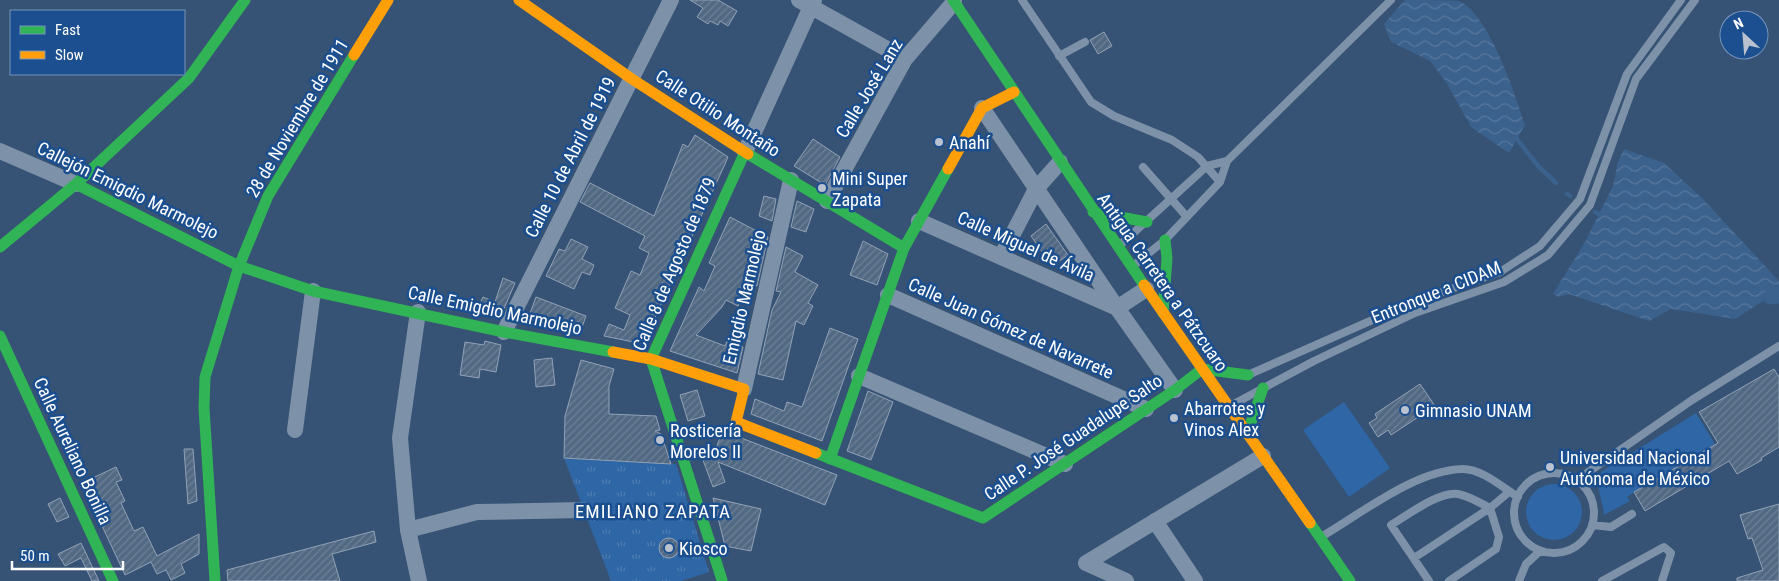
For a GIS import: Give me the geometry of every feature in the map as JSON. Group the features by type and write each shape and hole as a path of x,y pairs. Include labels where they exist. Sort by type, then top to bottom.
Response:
{"street":[{"path":"0,246 76,184 188,78 245,0"},
{"name":"28 de Noviembre de 1911","path":"215,581 204,408 205,377 239,266 268,196 388,0"},
{"name":"Calle Otilio Montaño","path":"518,0 632,79 745,152 904,248"},
{"name":"Calle 10 de Abril de 1919","path":"504,332 671,0"},
{"name":"Calle José Lanz","path":"827,202 905,59 953,1"},
{"name":"Antigua Carretera a Pátzcuaro","path":"953,1 1117,248 1202,370 1221,389 1228,407 1350,581"},
{"path":"808,2 905,59"},
{"name":"Calle 8 de Agosto de 1879","path":"721,581 651,359 745,152 808,2"},
{"path":"830,459 904,248 982,108 1014,92"},
{"path":"982,108 1117,308 1175,390"},
{"name":"Callejón Emigdio Marmolejo","path":"0,151 76,184 239,266"},
{"path":"1001,256 1036,189 1060,162"},
{"name":"Emigdio Marmolejo","path":"736,422 791,180"},
{"path":"1093,212 1156,230 1167,258 1163,313"},
{"name":"Calle Miguel de Ávila","path":"919,221 1117,308"},
{"name":"Calle Emigdio Marmolejo","path":"239,266 313,291 418,312 504,332 651,359 744,389"},
{"path":"1117,308 1146,289"},
{"path":"295,430 313,291"},
{"name":"Calle Juan Gómez de Navarrete","path":"888,295 1146,409"},
{"path":"418,312 400,438 408,530 419,581"},
{"name":"Calle Aureliano Bonilla","path":"0,336 113,581"},
{"path":"1202,370 1248,375"},
{"name":"Calle P. José Guadalupe Salto","path":"736,422 984,518 1202,370"},
{"path":"859,376 1065,464"},
{"path":"1247,434 1263,388"},
{"path":"1126,581 1086,563 1263,456"},
{"path":"408,530 477,512 583,510"},
{"path":"1156,521 1195,581"}],"lane":[{"path":"1022,0 1090,102 1114,116 1172,140 1198,157 1220,182"},
{"path":"1117,248 1187,217 1220,182 1227,161 1374,19 1390,0"},
{"name":"Entronque a CIDAM","path":"1233,383 1411,303 1500,272 1540,246 1580,199 1627,74 1681,0"},
{"name":"Entronque a CIDAM","path":"1228,407 1314,361 1415,313 1504,282 1548,255 1590,205 1636,79 1695,0"},
{"path":"1059,56 1086,42"},
{"path":"1627,74 1636,79"},
{"path":"1131,268 1156,230 1171,199 1207,166 1227,161"},
{"path":"1143,166 1187,217"},
{"path":"1411,303 1415,313"},
{"path":"1577,480 1692,400 1779,346"},
{"path":"1308,348 1314,361"},
{"path":"1320,538 1391,494 1427,476 1464,469 1487,476 1518,497"},
{"path":"1543,475 1566,475 1577,480 1586,489 1592,500 1594,513 1592,525 1586,537 1577,546 1566,551 1553,553 1540,551 1529,544 1520,534 1515,522 1514,509 1518,497 1528,483 1543,475"},
{"path":"1414,558 1490,508 1509,492"},
{"path":"1429,581 1391,525 1442,496 1457,493 1472,498 1490,508 1499,537 1496,549 1449,581"},
{"path":"1592,525 1611,527 1632,514"},
{"path":"1602,581 1664,548 1671,553 1662,581"},
{"path":"1519,581 1526,564 1540,551"}],"green space":[{"path":"1344,402 1390,468 1349,497 1303,430"},
{"path":"1696,413 1715,444 1634,492 1627,497 1630,501 1604,515 1598,482 1601,472"},
{"path":"564,458 676,464 709,572 681,581 611,581"},
{"path":"1554,484 1565,486 1574,492 1580,501 1582,512 1580,523 1574,532 1565,538 1554,540 1543,538 1534,532 1528,523 1526,512 1528,501 1534,492 1543,486"}],"water":[{"path":"1405,0 1459,1 1470,9 1481,22 1500,56 1525,125 1509,153 1471,127 1446,82 1430,61 1391,42 1384,24"},
{"path":"1624,149 1664,163 1703,199 1779,281 1779,291 1735,319 1671,309 1649,321 1569,294 1559,297 1553,294 1585,242 1613,186 1618,162"}],"building":[{"path":"690,0 718,0 737,11 728,26 720,21 718,25 710,21 708,24 697,17 703,8"},
{"path":"1104,32 1112,46 1098,54 1090,40"},
{"path":"695,135 728,157 725,164 643,344 604,336 609,324 624,330 630,315 615,308 631,271 640,275 649,253 639,248 645,236 580,202 590,183 654,216 683,144 688,147"},
{"path":"813,139 840,157 825,185 794,166"},
{"path":"764,196 776,199 772,221 759,216"},
{"path":"797,201 814,209 806,232 791,227"},
{"path":"730,217 768,237 757,286 749,283 738,306 726,300 722,307 696,335 725,346 727,341 743,347 737,373 670,351 699,287 704,291 715,266 709,263"},
{"path":"1046,224 1068,255 1052,266 1031,236"},
{"path":"571,239 588,247 582,259 594,265 590,275 582,272 574,289 546,276 559,249 565,251"},
{"path":"863,241 888,254 877,285 850,275"},
{"path":"786,247 803,256 795,272 818,285 808,303 813,306 804,325 796,321 783,380 758,374 772,310 781,292 776,291"},
{"path":"503,278 515,283 500,318 476,312 483,297 495,302"},
{"path":"536,297 586,316 581,330 554,320 551,327 528,319"},
{"path":"830,328 858,339 822,441 751,414 755,399 784,411 787,402 802,407"},
{"path":"485,341 501,345 496,372 480,369 479,378 460,375 465,342 484,345"},
{"path":"552,358 555,385 536,387 534,360"},
{"path":"581,360 614,369 609,386 609,414 656,416 660,430 655,431 661,434 671,464 564,458 565,416"},
{"path":"1774,369 1779,377 1779,447 1761,458 1762,460 1737,474 1729,461 1645,511 1634,492 1718,443 1699,412"},
{"name":"Gimnasio UNAM","path":"1420,384 1435,406 1391,435 1388,430 1378,437 1369,423 1377,418 1375,414"},
{"path":"697,390 705,416 688,421 680,395"},
{"path":"868,391 893,402 871,460 847,451"},
{"path":"724,428 731,434 837,475 825,505 718,462 725,482 713,487 700,452 712,458"},
{"path":"184,449 193,449 197,501 188,504"},
{"path":"116,467 122,480 116,482 125,501 121,503 134,531 143,527 157,556 199,534 199,554 181,564 185,573 171,580 166,570 157,574 151,562 125,575 82,483"},
{"path":"60,498 69,517 57,522 48,504"},
{"path":"713,498 761,509 751,551 725,546"},
{"path":"1779,504 1779,581 1737,581 1737,578 1763,570 1752,538 1748,539 1740,515"},
{"path":"374,531 376,542 332,554 340,581 228,581 227,570"},
{"name":"Kiosco","path":"669,538 676,541 679,548 676,555 669,558 662,555 659,548 662,541"},
{"path":"81,543 99,581 92,581 81,558 65,566 58,554"}],"waterway":[{"path":"1517,139 1538,166 1556,183"},
{"path":"1770,297 1779,296"}],"traffic: fast":[{"path":"0,247 76,184 189,78 245,0"},
{"path":"953,0 1144,285"},
{"path":"215,581 204,408 205,377 239,266 268,196 354,55"},
{"path":"722,580 651,359 745,152"},
{"path":"748,154 904,248"},
{"path":"830,459 904,248 948,169"},
{"path":"76,184 239,266 313,291 504,332 613,352"},
{"path":"1093,212 1147,222"},
{"path":"1163,313 1167,258 1165,240"},
{"path":"0,336 113,581"},
{"path":"816,453 983,518 1175,390 1202,369 1248,375"},
{"path":"1247,434 1263,388"},
{"path":"1310,523 1350,581"}],"traffic: slow":[{"path":"354,55 388,0"},
{"path":"519,0 632,79 748,154"},
{"path":"948,169 982,108 1014,92"},
{"path":"1144,285 1310,523"},
{"path":"613,352 651,359 744,389 736,422 816,453"}],"place":[{"name":"Anahí","path":"939,142"},
{"name":"Mini Super Zapata","path":"822,188"},
{"name":"Gimnasio UNAM","path":"1405,410"},
{"name":"Abarrotes y Vinos Alex","path":"1174,418"},
{"name":"Rosticería Morelos II","path":"660,440"},
{"name":"Universidad Nacional Autónoma de México","path":"1550,467"},
{"name":"Kiosco","path":"669,548"}],"district":[{"name":"EMILIANO ZAPATA","path":"653,511"}]}
